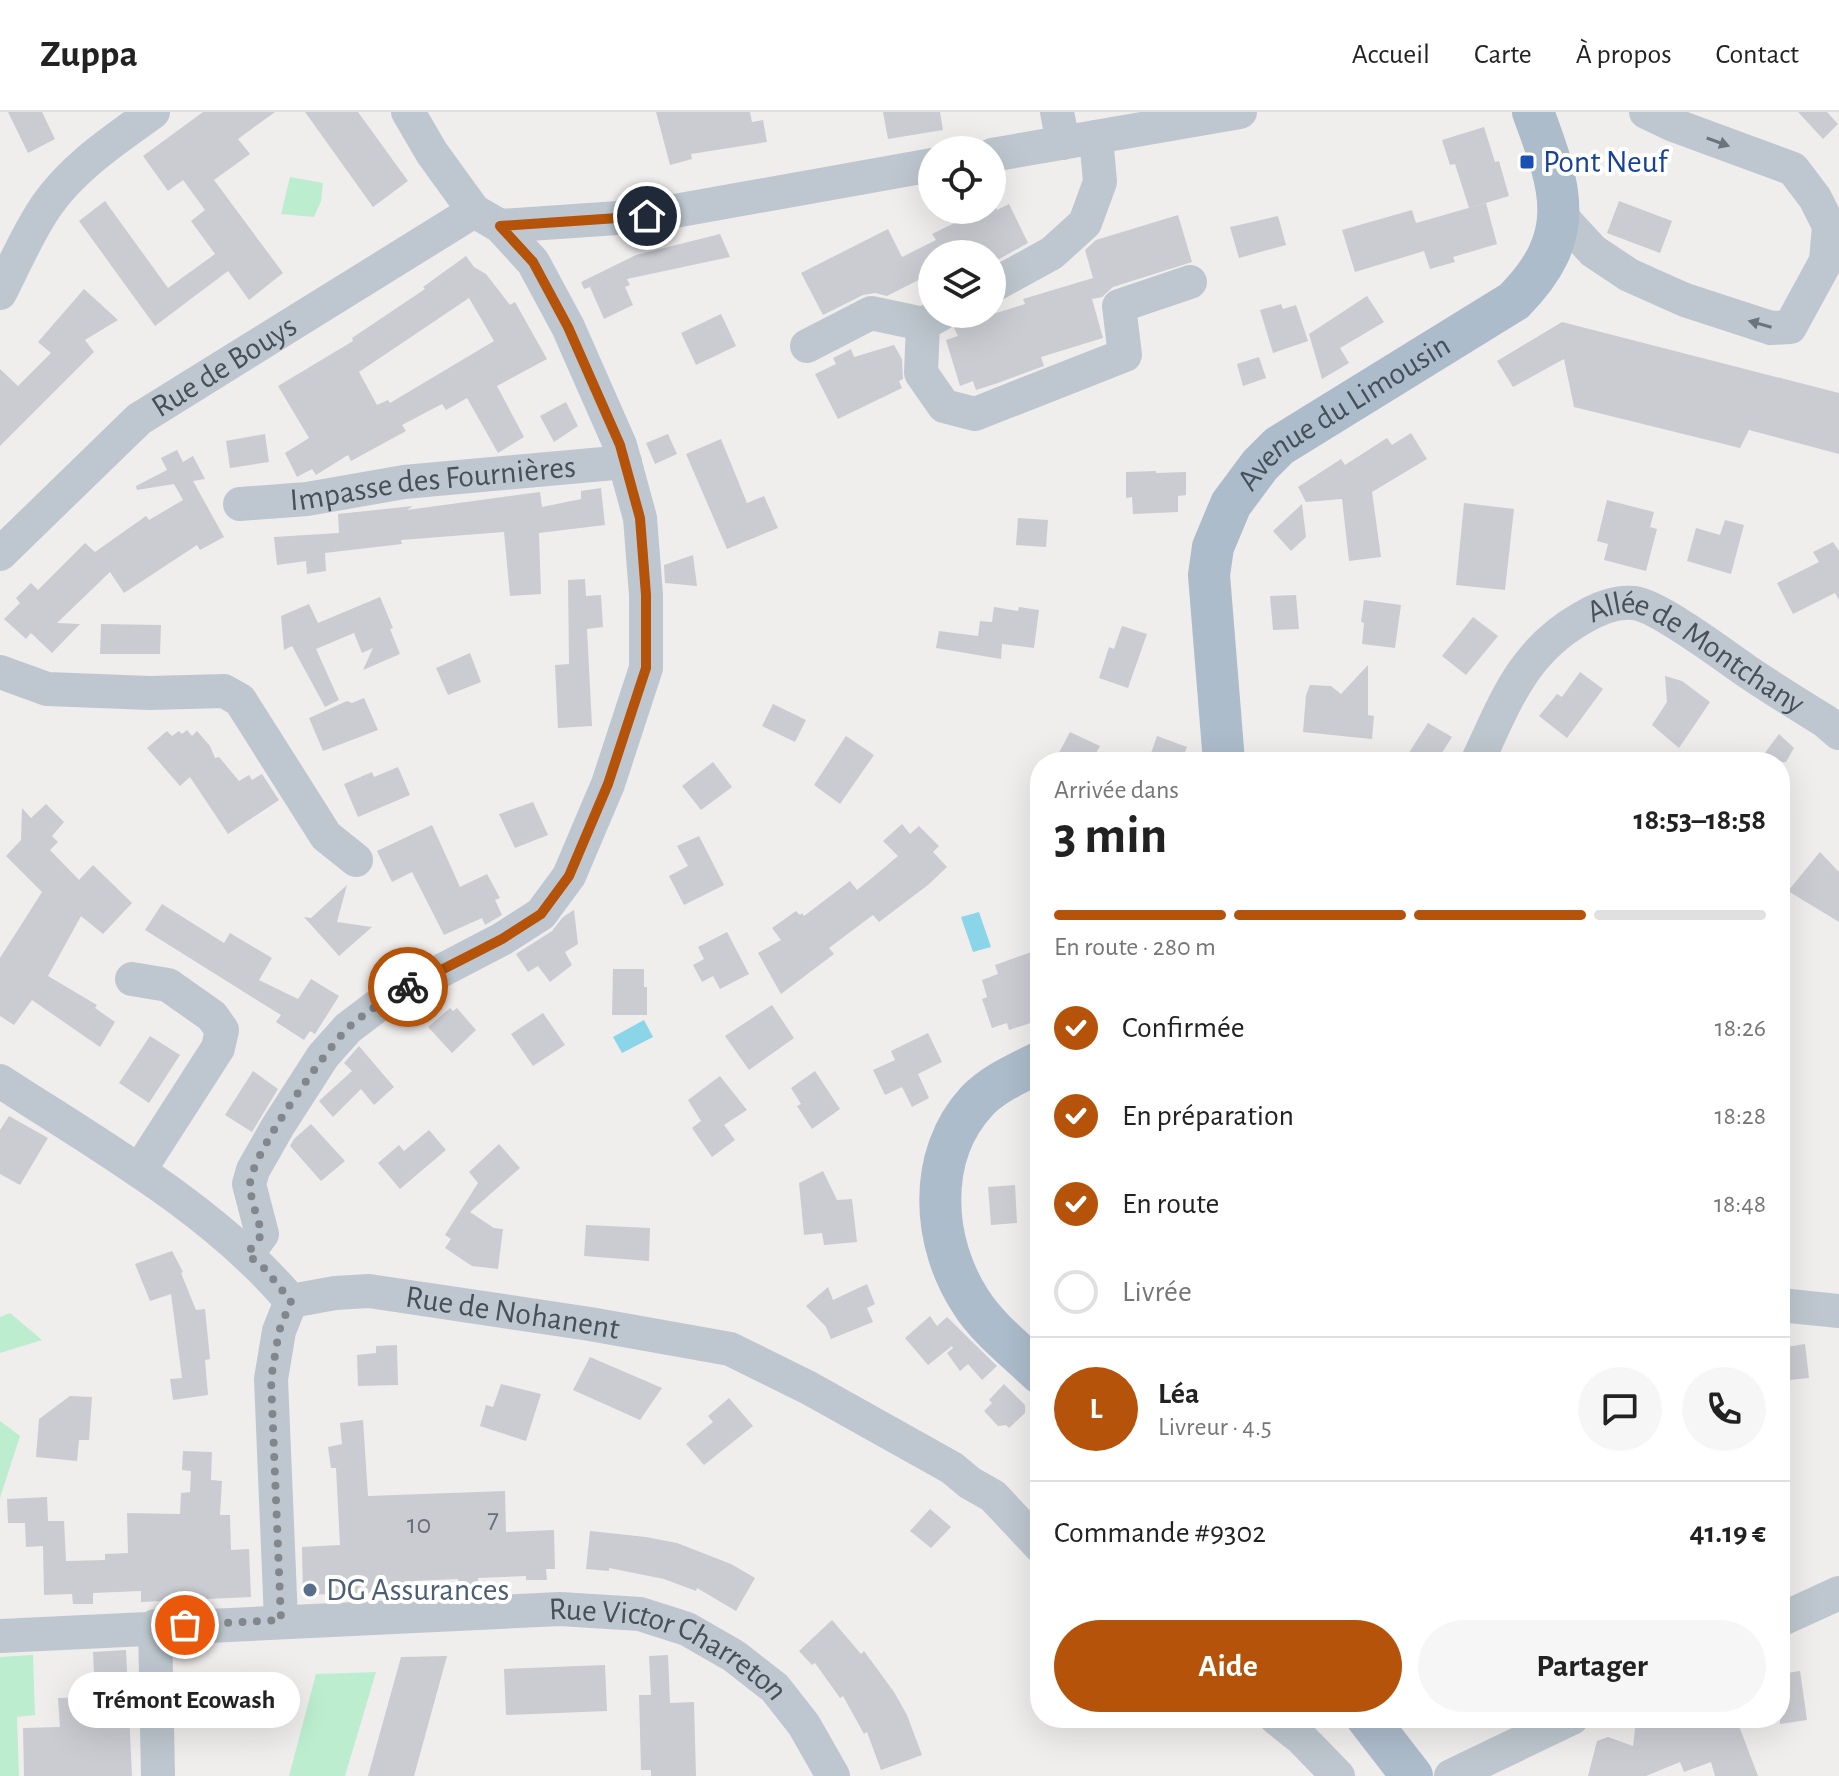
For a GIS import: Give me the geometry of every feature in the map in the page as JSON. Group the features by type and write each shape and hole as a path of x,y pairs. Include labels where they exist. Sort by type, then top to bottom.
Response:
{"main road":[{"name":"Avenue du Limousin","path":"1223,752 1209,575 1213,547 1231,504 1260,465 1279,446 1514,301 1531,283 1547,260 1555,240 1558,213 1554,171 1533,112"},
{"path":"1030,1067 979,1099 965,1117 948,1151 943,1172 941,1215 942,1235 953,1272 972,1305 1030,1363"},
{"path":"1375,1728 1412,1776"}],"street":[{"path":"0,293 46,206 61,187 86,162 153,112"},
{"path":"247,1254 262,1234 249,1184 253,1170 323,1056 348,1028 385,1000 502,939 541,914 569,876 608,784 646,668 646,595 640,518 625,462 568,327 533,262 487,218 432,153 408,112"},
{"path":"1006,151 1072,130 1240,112"},
{"path":"1558,213 1593,251 1629,275 1685,300 1771,328 1790,327 1826,261 1834,231 1815,198 1793,169 1646,112"},
{"path":"1006,278 1052,253 1085,223 1100,182 1072,130"},
{"name":"Rue de Bouys","path":"0,554 139,419 487,218 647,216 918,168"},
{"path":"930,328 921,373 944,406 975,414 1125,355 1119,306 1190,282"},
{"path":"807,346 871,313 918,318"},
{"name":"Impasse des Fournières","path":"240,504 307,499 404,482 625,462"},
{"name":"Allée de Montchany","path":"1482,752 1512,686 1542,646 1565,627 1588,614 1609,605 1635,602 1697,637 1839,733"},
{"path":"0,672 47,689 150,693 224,691 240,700 326,836 356,860"},
{"path":"132,979 168,985 212,1016 222,1030 218,1048 139,1171"},
{"path":"0,1081 139,1171 265,1269 291,1301 279,1331 271,1379 281,1620"},
{"name":"Rue de Nohanent","path":"291,1301 369,1291 590,1324 730,1349 797,1381 952,1468 993,1496 1030,1535"},
{"path":"1790,1306 1839,1311"},
{"path":"1790,1615 1839,1593"},
{"name":"Rue Victor Charreton","path":"0,1636 155,1626 560,1609 640,1614 687,1629 734,1656 775,1688 804,1725 833,1776"},
{"path":"155,1626 158,1776"},
{"path":"1288,1728 1338,1776"},
{"path":"1451,1776 1551,1728"}],"green space":[{"path":"290,177 323,183 321,201 314,217 281,214"},
{"path":"10,1313 42,1340 0,1353 0,1317"},
{"path":"0,1421 20,1436 0,1498"},
{"path":"33,1655 35,1715 17,1717 19,1776 0,1776 0,1657"},
{"path":"376,1672 345,1776 289,1776 316,1674"}],"water":[{"path":"979,912 991,947 973,952 961,917"},
{"path":"644,1020 653,1037 622,1053 613,1037"}],"building":[{"path":"8,112 42,112 55,139 28,153"},
{"path":"203,112 275,112 238,139 250,154 214,180 283,273 249,300 228,271 155,326 79,221 105,201 168,288 215,254 191,221 205,210 183,180 168,191 143,156"},
{"path":"305,112 358,112 408,181 373,207"},
{"path":"656,112 750,112 752,122 763,120 767,142 691,154 692,159 670,165"},
{"path":"883,112 940,112 943,130 888,139"},
{"path":"1798,112 1827,112 1838,124 1823,139"},
{"path":"1484,127 1495,162 1499,161 1509,196 1469,208 1455,164 1450,165 1442,140"},
{"path":"1619,201 1672,221 1660,253 1607,233"},
{"path":"1486,203 1497,244 1453,257 1455,262 1430,269 1424,251 1355,272 1342,230 1412,210 1416,223"},
{"path":"1009,204 1028,243 1006,255 1006,240 936,240 932,234 952,224 1006,224 1006,206"},
{"path":"1178,215 1192,262 1113,287 1102,297 1092,299 1103,338 1041,357 1044,366 998,383 976,390 973,381 960,386 946,340 958,336 954,328 1006,328 1006,310 1025,304 1023,299 1093,278 1085,250 1096,240"},
{"path":"1278,216 1286,245 1239,258 1230,227"},
{"path":"888,229 902,257 918,249 918,280 887,296 875,293 863,295 823,315 801,273"},
{"path":"720,234 730,257 627,279 630,285 625,287 633,305 604,319 590,287 584,289 581,282 636,255"},
{"path":"466,256 474,267 486,274 510,305 515,302 547,359 497,386 524,437 498,453 467,398 446,410 442,404 402,425 406,431 351,461 348,455 316,475 312,469 297,477 285,453 309,438 278,386 353,341 352,338 425,289 423,287","holes":["469,298 494,341 390,403 388,400 377,405 359,372"]},
{"path":"84,289 118,320 85,340 94,352 0,446 0,369 18,386 51,353 38,342"},
{"path":"1367,296 1384,322 1340,348 1349,363 1322,379 1309,334"},
{"path":"1281,304 1283,309 1296,305 1308,341 1273,353 1260,310"},
{"path":"721,314 736,346 696,365 681,333"},
{"path":"1562,322 1839,393 1839,454 1749,430 1740,448 1574,407 1564,359 1513,387 1497,361"},
{"path":"894,345 902,359 903,379 899,381 902,388 838,419 815,374 836,364 833,358 851,349 854,357"},
{"path":"1259,357 1266,378 1243,386 1237,364"},
{"path":"566,402 578,426 554,442 540,416"},
{"path":"1411,433 1427,459 1372,492 1381,557 1349,561 1342,499 1306,502 1298,487 1341,459 1345,465 1387,438 1392,445"},
{"path":"265,434 269,462 230,468 226,441"},
{"path":"668,434 677,454 655,464 646,443"},
{"path":"721,439 747,503 764,496 778,528 727,549 686,454"},
{"path":"177,450 183,462 193,456 205,479 193,481 224,537 200,550 197,545 124,593 110,572 57,623 80,624 52,653 31,633 26,639 4,619 20,603 16,598 31,583 38,590 85,543 95,552 146,516 149,520 183,500 174,484 137,490 136,486 167,470 161,458"},
{"path":"1126,472 1186,472 1186,495 1178,496 1178,512 1133,514 1132,497 1126,498"},
{"path":"601,488 605,525 539,533 541,594 510,596 504,532 401,540 402,544 325,553 326,571 307,574 306,561 277,565 274,537 339,533 338,514 413,506 407,510 540,492 542,507 581,499 581,491"},
{"path":"1607,500 1654,512 1650,527 1657,529 1646,571 1604,560 1608,544 1597,541"},
{"path":"1464,503 1514,509 1505,590 1456,585"},
{"path":"1302,504 1306,537 1291,551 1273,531"},
{"path":"1018,518 1048,520 1046,547 1016,545"},
{"path":"1725,520 1744,525 1731,574 1687,561 1696,528 1720,535"},
{"path":"1833,542 1839,551 1839,600 1835,593 1793,614 1777,583 1819,562 1813,552"},
{"path":"693,555 697,586 665,583 664,565"},
{"path":"585,579 586,596 601,595 603,627 587,629 592,726 558,728 555,665 569,664 568,580"},
{"path":"1296,595 1299,629 1273,630 1270,596"},
{"path":"380,597 400,654 363,670 373,648 362,653 354,633 316,649 339,700 325,707 292,646 284,650 281,616 309,604 318,623"},
{"path":"1364,600 1401,605 1395,648 1362,644"},
{"path":"994,607 1039,610 1034,648 1002,644 1001,659 936,648 939,631 978,636 980,621 992,622"},
{"path":"1473,617 1498,636 1466,675 1442,656"},
{"path":"101,624 161,625 160,654 100,654"},
{"path":"1122,626 1147,634 1128,688 1099,678 1109,647 1114,649"},
{"path":"470,653 481,682 448,695 436,668"},
{"path":"1368,665 1368,715 1374,716 1372,739 1303,732 1306,695 1310,685 1331,686 1341,694"},
{"path":"1580,672 1603,689 1567,738 1539,716 1557,694 1562,697"},
{"path":"1665,676 1682,681 1710,702 1679,748 1652,725 1667,702"},
{"path":"364,698 378,730 323,751 309,718 347,701 352,703"},
{"path":"773,704 806,720 795,742 762,726"},
{"path":"1428,723 1452,737 1442,752 1409,752"},
{"path":"187,730 192,736 197,731 210,746 215,758 219,757 239,781 249,775 252,780 262,774 279,800 228,834 190,777 180,786 147,748 167,731 172,736"},
{"path":"1070,732 1100,746 1097,752 1059,752"},
{"path":"1779,734 1794,748 1790,755 1790,752 1766,752"},
{"path":"846,736 874,755 840,804 814,785"},
{"path":"1157,736 1187,747 1185,752 1151,752"},
{"path":"713,762 732,787 701,810 682,786"},
{"path":"398,767 410,795 358,817 344,784 372,772 374,777"},
{"path":"533,802 548,835 515,848 499,814"},
{"path":"46,804 64,822 52,836 58,842 50,850 79,880 93,865 132,903 103,934 81,916 48,976 97,1005 95,1008 115,1022 100,1047 32,1000 14,1025 0,1016 0,958 42,892 6,856 21,840 22,808 31,818"},
{"path":"902,824 910,834 919,826 939,846 933,852 947,867 879,922 873,915 829,948 834,954 781,994 758,953 781,940 772,928 796,911 804,916 850,881 857,890 898,856 883,841"},
{"path":"432,825 460,887 487,874 500,898 495,900 502,915 485,925 482,918 444,935 412,872 392,882 377,851"},
{"path":"699,836 724,885 684,905 669,876 688,866 677,846"},
{"path":"1820,852 1839,872 1839,922 1790,892"},
{"path":"347,885 337,922 372,927 339,956 304,917 311,918"},
{"path":"162,904 224,943 230,933 272,958 259,980 298,999 311,979 339,996 315,1034 310,1031 304,1040 276,1022 281,1015 145,930"},
{"path":"574,910 578,944 565,952 572,965 550,982 538,966 528,972 516,954 552,931 563,917"},
{"path":"727,932 749,974 720,989 713,976 702,982 693,965 704,959 698,947"},
{"path":"1030,953 1030,1023 1009,1030 1007,1023 992,1028 982,999 987,997 982,980 998,974 995,965"},
{"path":"613,969 644,969 647,1015 612,1015"},
{"path":"772,1005 794,1038 749,1070 725,1036"},
{"path":"450,1008 453,1011 457,1008 476,1030 452,1053 428,1027"},
{"path":"543,1013 565,1045 533,1066 511,1034"},
{"path":"928,1033 942,1062 918,1074 929,1098 912,1107 902,1087 885,1095 873,1070 895,1060 891,1051"},
{"path":"150,1036 180,1055 149,1103 119,1083"},
{"path":"359,1046 394,1087 374,1105 361,1089 333,1117 319,1101 352,1071 344,1063"},
{"path":"253,1071 278,1089 252,1132 225,1115"},
{"path":"815,1071 840,1109 812,1129 797,1106 801,1104 791,1088"},
{"path":"720,1076 747,1110 724,1125 735,1140 712,1157 692,1128 701,1121 688,1100"},
{"path":"9,1116 48,1138 20,1185 0,1174 0,1130"},
{"path":"311,1124 345,1161 321,1181 290,1146"},
{"path":"429,1130 446,1150 400,1189 378,1163 399,1145 404,1151"},
{"path":"499,1144 520,1168 470,1212 494,1228 503,1229 498,1269 472,1266 445,1248 451,1239 445,1235 478,1183 469,1172"},
{"path":"823,1171 837,1200 852,1199 857,1242 824,1245 822,1233 804,1235 799,1183"},
{"path":"1015,1185 1017,1223 991,1225 988,1187"},
{"path":"586,1225 650,1228 649,1261 584,1256"},
{"path":"172,1251 196,1310 205,1309 210,1359 205,1360 208,1395 173,1400 170,1379 182,1378 171,1294 150,1301 135,1264"},
{"path":"867,1284 875,1304 867,1308 873,1322 831,1339 826,1327 806,1306 828,1287 833,1300"},
{"path":"930,1316 937,1326 947,1317 997,1366 982,1380 968,1364 960,1371 947,1353 952,1346 928,1365 905,1338"},
{"path":"1805,1344 1809,1378 1790,1380 1790,1346"},
{"path":"397,1345 398,1385 358,1386 357,1355 376,1353 376,1346"},
{"path":"590,1357 662,1388 640,1420 573,1390"},
{"path":"501,1384 541,1394 526,1441 480,1426 486,1405 493,1407"},
{"path":"1004,1384 1025,1405 1025,1413 1009,1428 1006,1425 998,1426 984,1411 992,1403 989,1400"},
{"path":"70,1396 92,1397 89,1440 79,1440 77,1461 36,1457 39,1419"},
{"path":"729,1398 753,1426 704,1465 686,1444 713,1422 708,1416"},
{"path":"363,1420 368,1496 505,1491 506,1532 554,1530 555,1569 546,1569 547,1580 526,1580 526,1576 478,1578 479,1588 458,1589 458,1579 413,1581 413,1591 303,1595 302,1547 340,1545 336,1468 331,1468 328,1447 342,1444 340,1423"},
{"path":"183,1451 212,1452 211,1480 222,1481 220,1515 230,1515 231,1550 249,1549 251,1597 141,1602 141,1591 93,1593 93,1604 73,1604 72,1594 44,1595 43,1546 26,1547 25,1523 8,1523 7,1499 47,1497 48,1521 64,1521 66,1561 105,1560 105,1554 128,1553 127,1513 180,1514 181,1493 190,1492 191,1471 182,1470"},
{"path":"930,1509 951,1527 931,1548 910,1531"},
{"path":"590,1531 677,1543 731,1564 755,1578 736,1611 697,1588 696,1591 664,1579 609,1568 609,1571 586,1569"},
{"path":"832,1620 861,1654 864,1651 894,1692 907,1715 922,1755 881,1770 867,1732 864,1734 843,1696 840,1698 815,1663 812,1665 799,1651"},
{"path":"126,1650 132,1776 24,1776 23,1728 60,1727 58,1698 95,1697 93,1652"},
{"path":"668,1655 670,1703 694,1702 696,1776 651,1776 651,1770 641,1770 639,1695 651,1695 649,1656"},
{"path":"447,1656 414,1776 368,1776 401,1657"},
{"path":"605,1665 607,1711 506,1715 504,1669"},
{"path":"1800,1671 1807,1720 1790,1723 1790,1672"},
{"path":"1635,1728 1740,1728 1758,1776 1715,1776 1711,1762 1684,1772 1680,1762 1646,1776 1588,1776 1597,1741 1608,1737 1633,1746"}],"way so far":[{"path":"185,1625 281,1620 271,1379 279,1331 291,1301 265,1269 247,1254 262,1234 249,1184 253,1170 278,1126 323,1056 348,1028 408,987"}],"place":[{"name":"Pont Neuf","path":"1527,162"},
{"name":"DG Assurances","path":"310,1590"},
{"name":"Trémont Ecowash","path":"185,1625"}],"route":[{"path":"408,987 502,939 541,914 569,876 608,784 646,668 646,595 640,518 620,445 568,327 533,262 500,226 647,216"}]}
